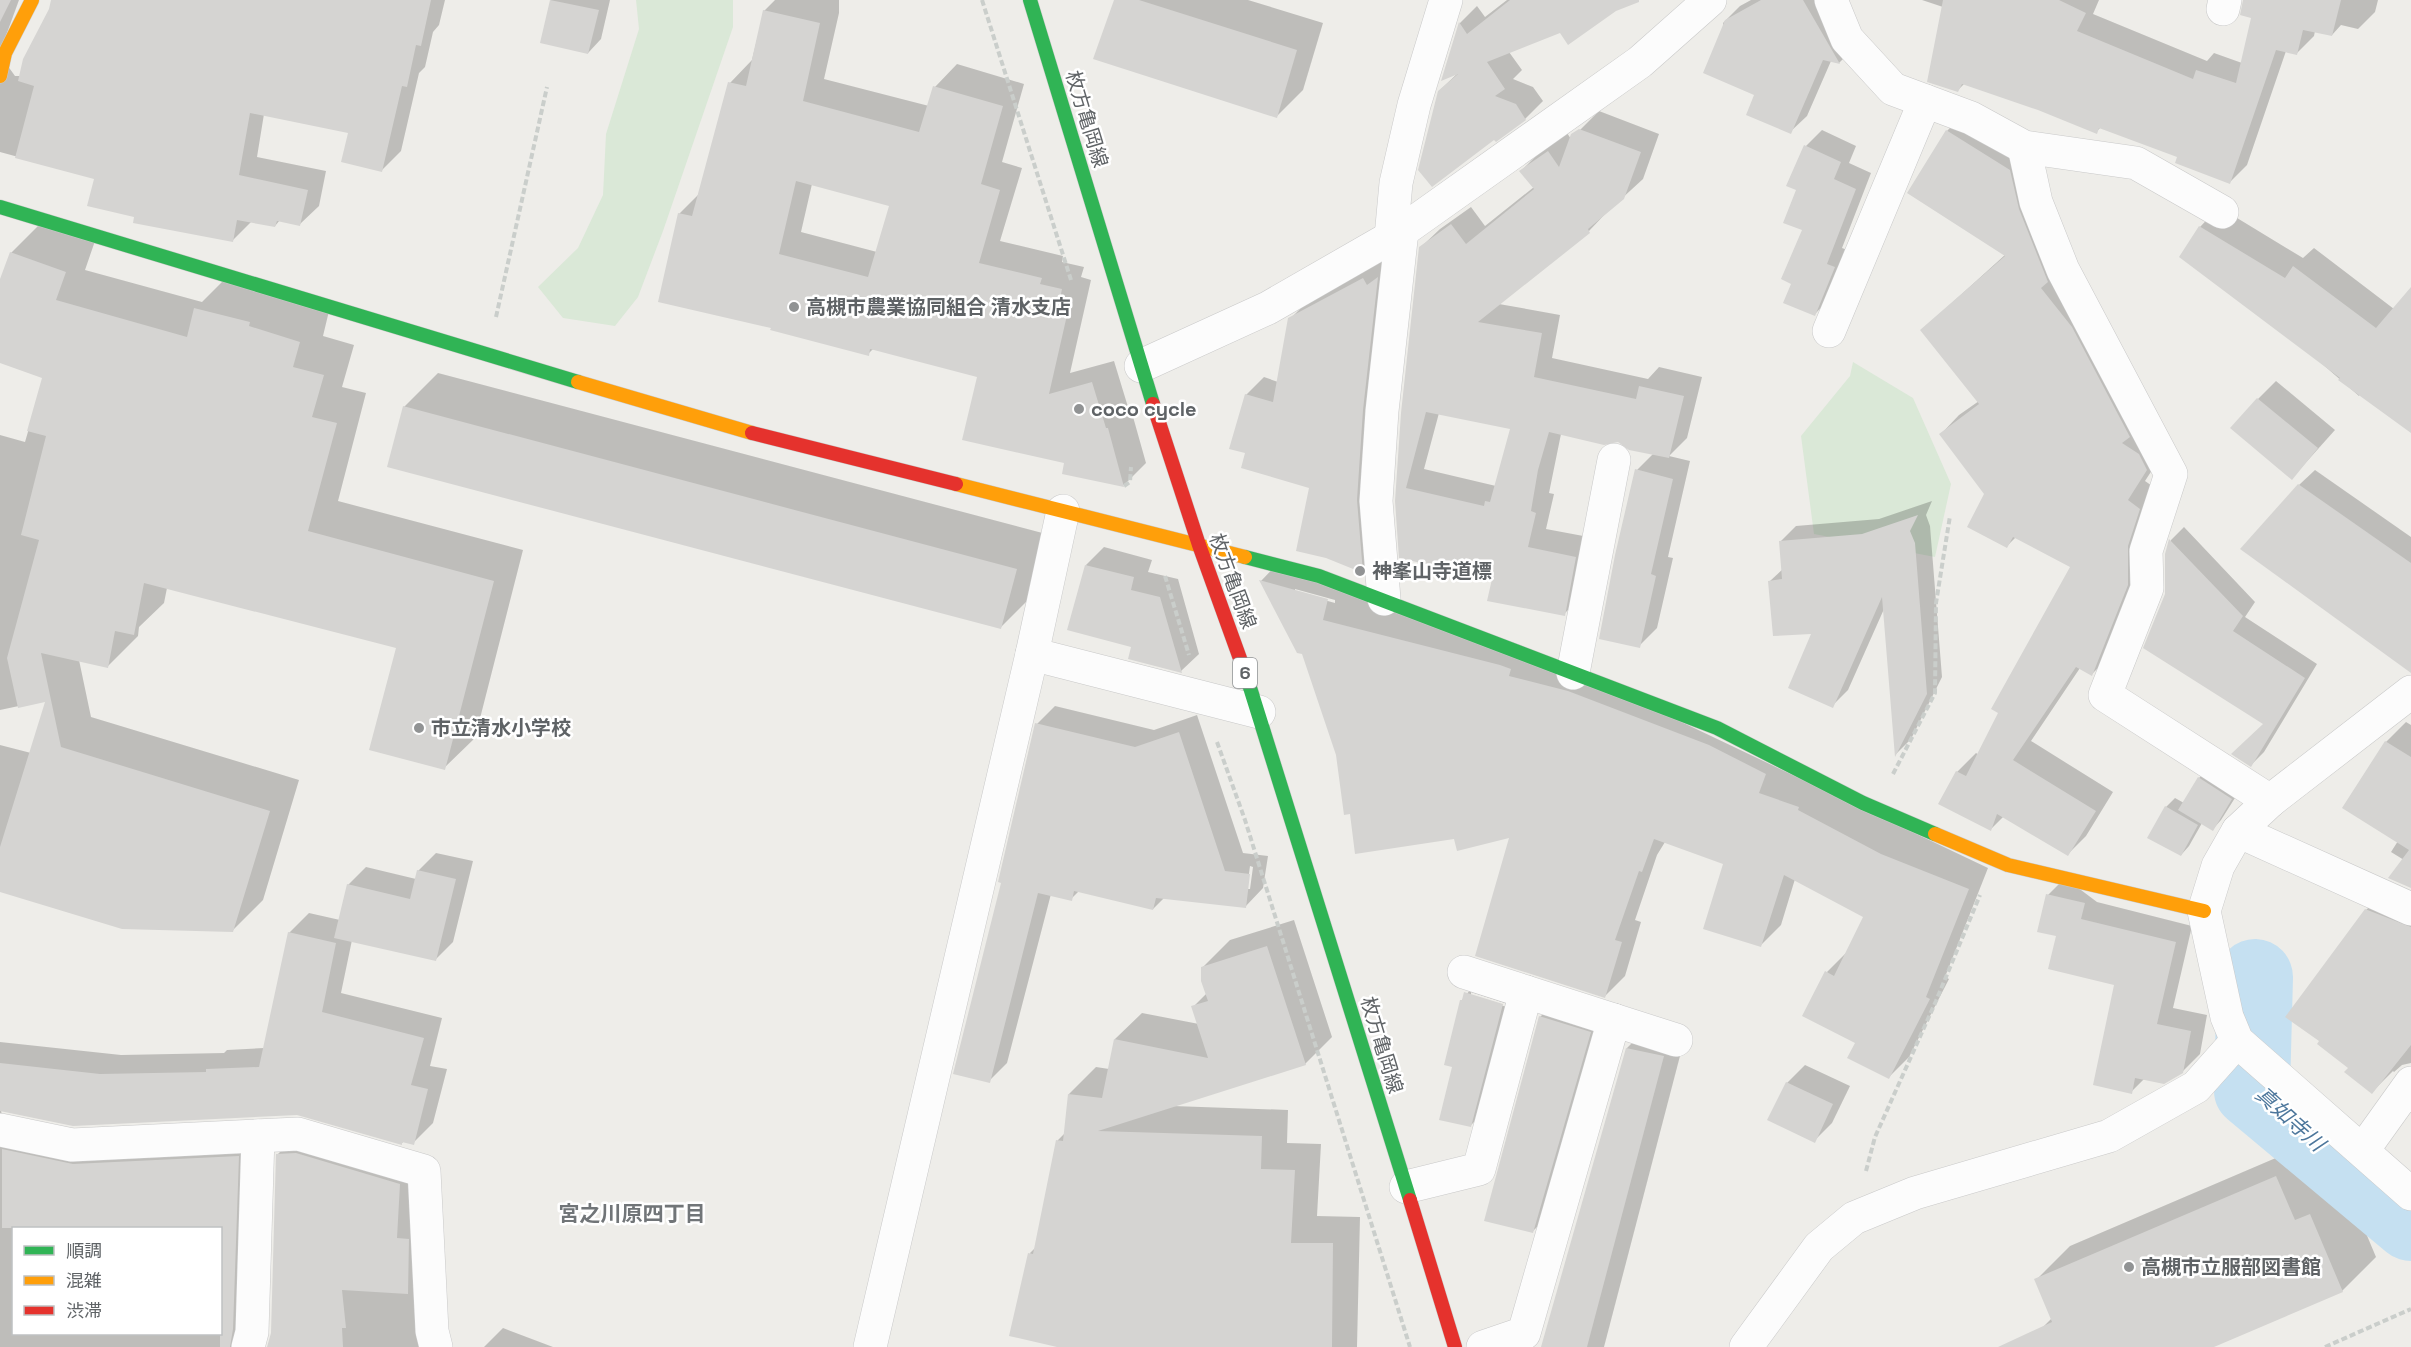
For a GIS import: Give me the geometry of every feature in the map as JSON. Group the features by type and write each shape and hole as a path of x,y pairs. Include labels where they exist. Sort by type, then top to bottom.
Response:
{"street":[{"path":"0,76 6,53 32,0"},
{"name":"枚方亀岡線","path":"1030,0 1141,366 1199,545 1259,712 1455,1347"},
{"path":"1384,599 1376,501 1396,234 1398,171 1414,105 1446,0"},
{"path":"1141,366 1268,308 1396,234 1640,62 1710,0"},
{"path":"1831,0 1847,39 1893,89 1971,118 2024,147 2136,163 2222,212"},
{"path":"1829,331 1925,101"},
{"path":"2024,147 2036,202 2062,270 2171,474 2146,551 2147,588 2105,695 2270,801"},
{"path":"0,207 313,304 717,424 1319,576 1717,728 1875,809 1995,857 2008,865 2204,911"},
{"path":"1574,673 1614,460"},
{"path":"870,1347 1032,654 1063,511"},
{"path":"1032,654 1259,712"},
{"path":"2411,692 2270,801 2238,831 2218,866 2204,911 2227,1017 2237,1041 2411,1194"},
{"path":"2238,831 2411,909"},
{"path":"1464,972 1676,1040"},
{"path":"1406,1187 1479,1169 1526,992"},
{"path":"1483,1347 1524,1333 1614,1020"},
{"path":"1746,1347 1819,1247 1854,1218 1915,1193 2109,1136 2196,1087 2237,1041"},
{"path":"2363,1150 2411,1083"},
{"path":"0,1130 72,1145 298,1134 424,1172 432,1331 436,1347"},
{"path":"248,1347 252,1332 258,1136"}],"path":[{"path":"982,0 1073,285"},
{"path":"494,329 547,87"},
{"path":"1121,489 1130,482 1131,467 1127,456"},
{"path":"1875,809 1935,693 1936,603 1950,516"},
{"path":"1159,567 1165,577 1202,697 1245,820 1410,1347"},
{"path":"1854,1218 1875,1137 1936,1001 1995,857"},
{"path":"2325,1347 2411,1309"}],"green space":[{"path":"636,0 733,0 733,27 638,297 615,326 563,318 538,287 578,248 603,195 606,134 639,29"},
{"path":"1853,362 1913,398 1951,484 1935,557 1814,534 1801,436 1850,376"}],"building":[{"path":"0,0 11,0 0,22"},
{"path":"51,0 431,0 421,46 416,45 407,87 402,86 382,172 341,162 348,133 250,113 239,175 308,190 300,226 277,221 275,227 237,220 233,242 133,223 134,217 87,206 94,179 15,158 34,86 18,81 23,59 49,9"},
{"path":"550,0 599,10 588,54 540,43"},
{"path":"1114,0 1139,0 1297,50 1277,118 1093,59"},
{"path":"1510,0 1639,0 1639,2 1616,11 1568,45 1560,33 1487,62 1505,89 1495,96 1516,104 1526,120 1496,142 1494,140 1432,187 1418,170 1438,91 1458,74 1441,81 1459,22 1467,34"},
{"path":"1761,0 1803,0 1840,64 1823,60 1791,134 1746,115 1754,95 1703,73 1725,20"},
{"path":"1943,0 2059,0 2086,13 2077,31 2193,79 2196,70 2236,83 2251,18 2240,15 2243,0 2341,0 2332,36 2303,30 2297,55 2276,50 2230,184 2175,163 2177,157 2099,128 2097,134 2038,110 1962,84 1958,92 1927,82"},
{"path":"763,10 820,23 803,101 919,132 933,86 1003,106 981,184 1000,190 979,263 1042,278 1040,284 1062,289 1060,299 1070,302 1049,394 1092,382 1106,428 1108,428 1124,487 1062,474 1064,463 962,440 977,377 870,349 869,356 770,330 771,328 658,302 678,213 692,216 728,82 746,86","holes":["796,181 889,206 868,277 779,254"]},
{"path":"1579,129 1641,152 1624,199 1588,229 1590,233 1478,322 1542,333 1534,377 1636,399 1639,386 1684,396 1669,458 1629,450 1618,442 1604,445 1549,432 1538,470 1531,511 1536,513 1528,547 1576,557 1565,616 1487,601 1492,579 1399,558 1395,501 1401,413 1419,247 1451,224 1466,244 1534,189 1519,171 1548,151 1559,167 1571,134","holes":["1426,412 1510,429 1490,502 1485,501 1484,506 1406,488"]},
{"path":"1946,130 2010,170 2019,209 2048,282 2041,288 2072,327 2130,437 2122,443 2139,454 2147,470 2128,500 2140,509 2128,546 2128,585 2092,676 2076,667 2013,760 2096,811 2068,856 1997,814 1991,831 1938,804 1956,771 1966,776 1998,713 1991,709 2070,567 2013,537 2007,548 1967,527 1984,494 1939,434 1979,404 1920,330 2005,256 1907,193"},
{"path":"1804,145 1841,162 1834,179 1856,189 1827,264 1835,267 1815,316 1783,303 1791,284 1781,279 1802,230 1783,223 1796,190 1786,186"},
{"path":"2199,226 2285,278 2293,266 2376,328 2411,287 2411,433 2338,380 2340,378 2179,257"},
{"path":"10,252 66,272 56,300 187,337 194,308 250,322 249,326 300,342 293,367 324,375 312,417 337,423 308,531 494,581 445,770 369,750 396,648 144,583 134,635 115,631 108,668 41,653 61,747 270,811 233,932 122,929 0,892 0,847 45,702 18,708 7,658 39,540 21,535 46,436 27,431 42,378 0,363 0,279"},
{"path":"1378,277 1363,410 1357,500 1363,573 1326,558 1296,551 1309,488 1241,468 1245,453 1229,449 1245,394 1273,402 1288,318 1363,278 1367,285"},
{"path":"2257,398 2318,448 2292,480 2230,428"},
{"path":"403,406 1017,569 1001,629 387,467"},
{"path":"1635,469 1673,479 1651,574 1656,576 1640,648 1599,639"},
{"path":"2298,484 2411,563 2411,673 2240,549"},
{"path":"1918,515 1910,531 1915,543 1927,694 1895,757 1882,597 1833,708 1788,688 1811,634 1773,636 1768,581 1782,579 1779,541 1862,534"},
{"path":"2169,539 2243,616 2233,631 2305,678 2251,767 2231,754 2263,724 2143,648 2165,594 2165,554"},
{"path":"1085,565 1134,577 1131,590 1160,597 1182,673 1128,659 1131,647 1067,630"},
{"path":"1259,580 1328,599 1323,620 1500,665 1511,669 1509,676 1568,691 1709,745 1766,774 1759,793 1799,807 1798,810 1881,854 1969,889 1926,997 1930,999 1889,1079 1847,1058 1855,1043 1802,1016 1825,971 1834,976 1863,917 1784,875 1761,947 1703,929 1723,864 1654,839 1642,872 1639,871 1615,940 1622,942 1605,998 1475,956 1509,838 1457,851 1454,839 1355,854 1350,814 1344,815 1336,755 1302,654 1297,653"},
{"path":"1035,723 1135,747 1179,732 1225,871 1250,874 1246,908 1156,898 1153,910 1074,891 1072,901 1038,893 990,1083 953,1074 1001,883 998,882"},
{"path":"2385,741 2411,757 2411,888 2388,878 2409,850 2342,808"},
{"path":"2198,777 2232,799 2213,831 2178,810"},
{"path":"2165,806 2198,825 2181,856 2147,838"},
{"path":"417,870 456,879 436,961 334,938 347,884 410,899"},
{"path":"2046,894 2085,903 2081,919 2176,942 2157,1024 2191,1031 2183,1073 2164,1084 2135,1078 2132,1094 2093,1085 2114,985 2048,969 2056,936 2037,932"},
{"path":"2365,909 2411,927 2411,1045 2372,1094 2344,1072 2348,1068 2317,1044 2319,1041 2285,1017"},
{"path":"288,932 336,943 322,1012 424,1038 411,1085 428,1089 414,1145 402,1142 402,1145 297,1115 73,1126 0,1111 0,1063 100,1074 206,1072 206,1069 259,1067"},
{"path":"1267,946 1306,1065 1098,1131 1262,1136 1261,1169 1295,1170 1291,1243 1333,1243 1332,1347 1057,1347 1009,1336 1028,1253 1033,1254 1056,1140 1063,1141 1068,1094 1102,1098 1114,1039 1208,1058 1191,1006 1208,1001 1201,981 1201,967"},
{"path":"1464,992 1503,1004 1471,1127 1439,1120 1452,1067 1444,1065"},
{"path":"1539,1016 1591,1032 1533,1233 1484,1221"},
{"path":"1626,1048 1664,1056 1587,1347 1541,1347"},
{"path":"1786,1082 1833,1104 1815,1143 1767,1120"},
{"path":"2,1149 73,1164 239,1156 233,1329 230,1347 220,1347 222,1227 2,1228"},
{"path":"296,1153 400,1184 397,1238 409,1239 408,1294 342,1290 346,1328 342,1328 343,1347 267,1347 271,1333 276,1154"},
{"path":"2276,1176 2295,1220 2310,1214 2343,1292 2214,1347 1998,1347 2052,1322 2034,1279"}],"waterway":[{"name":"真如寺川","path":"2255,977 2252,1090 2411,1223"}],"traffic: fast":[{"path":"1030,0 1153,404"},
{"path":"0,207 578,382"},
{"path":"1245,557 1319,576 1717,728 1863,803 1935,834"},
{"path":"1247,678 1410,1200"}],"traffic: slow":[{"path":"0,76 5,53 32,0"},
{"path":"578,382 752,433"},
{"path":"956,484 1245,557"},
{"path":"1935,834 2008,865 2204,911"}],"traffic: jam":[{"path":"1153,404 1199,545 1247,678"},
{"path":"752,433 956,484"},
{"path":"1410,1200 1455,1347"}],"place":[{"name":"高槻市農業協同組合 清水支店","path":"794,307"},
{"name":"coco cycle","path":"1079,409"},
{"name":"神峯山寺道標","path":"1360,571"},
{"name":"市立清水小学校","path":"419,728"},
{"name":"高槻市立服部図書館","path":"2129,1267"}],"district":[{"name":"宮之川原四丁目","path":"632,1214"}]}
